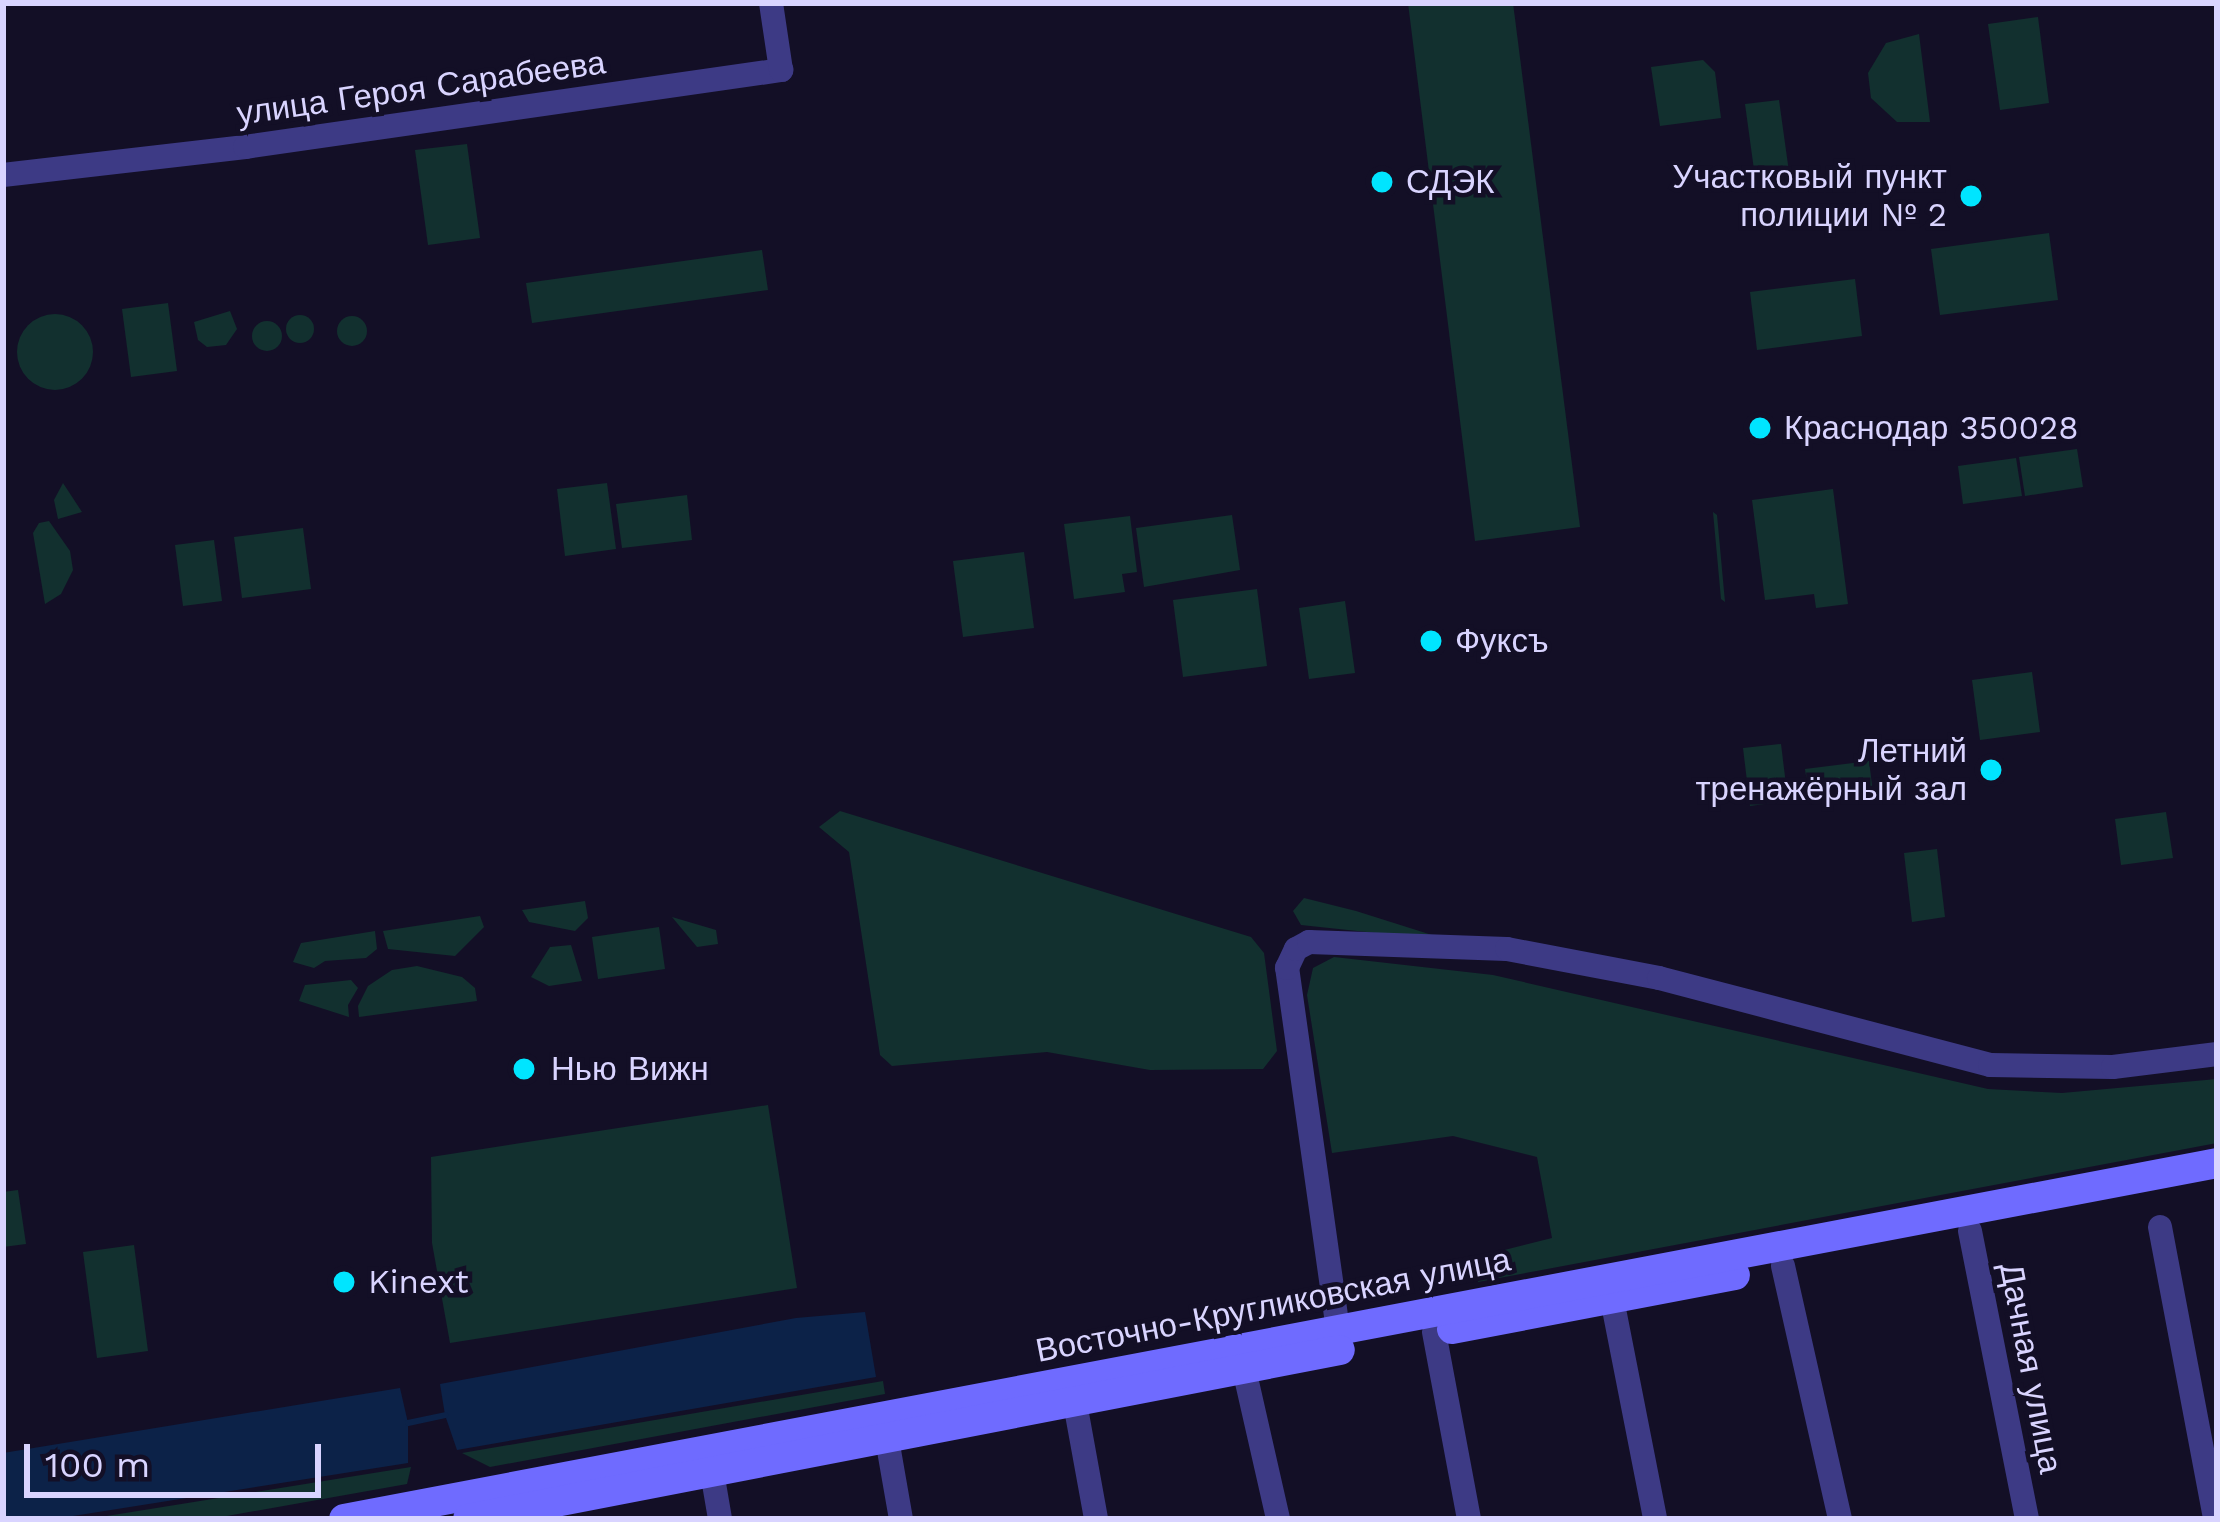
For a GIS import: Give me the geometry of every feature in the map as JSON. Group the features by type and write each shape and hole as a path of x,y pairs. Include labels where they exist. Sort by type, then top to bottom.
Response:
{"main road":[{"name":"Восточно-Кругликовская улица","path":"344,1519 2217,1163"},
{"name":"Восточно-Кругликовская улица","path":"468,1519 2217,1184"}],"street":[{"name":"улица Героя Сарабеева","path":"3,176 245,148 781,70 771,3"},
{"path":"1338,1330 1288,968 1296,949 1310,941 1507,949 1590,964 1990,1065 2113,1067 2217,1054"},
{"path":"2160,1227 2215,1519"},
{"name":"Дачная улица","path":"1970,1231 2027,1519"},
{"path":"1783,1266 1840,1519"},
{"path":"1612,1299 1654,1519"},
{"path":"1434,1332 1469,1519"},
{"path":"1244,1370 1277,1519"},
{"path":"1075,1403 1096,1519"},
{"path":"887,1439 901,1519"},
{"path":"712,1472 720,1519"}],"green space":[{"path":"1408,3 1513,3 1580,527 1475,541"},
{"path":"2038,17 2049,103 2000,110 1988,24"},
{"path":"1919,34 1930,122 1897,122 1871,98 1868,73 1886,43"},
{"path":"1703,60 1715,72 1721,118 1660,126 1651,67"},
{"path":"1779,100 1789,172 1755,177 1745,104"},
{"path":"467,144 480,238 428,245 415,150"},
{"path":"2049,233 2058,300 1940,315 1931,249"},
{"path":"762,250 768,290 532,323 526,283"},
{"path":"1855,279 1862,336 1757,350 1750,292"},
{"path":"168,303 177,371 131,377 122,309"},
{"path":"230,311 237,329 226,345 207,347 198,340 194,322"},
{"path":"55,314 82,325 93,352 82,379 55,390 28,379 17,352 28,325"},
{"path":"300,315 310,319 314,329 310,339 300,343 290,339 286,329 290,319"},
{"path":"352,316 363,320 367,331 363,342 352,346 341,342 337,331 341,320"},
{"path":"267,321 278,325 282,336 278,347 267,351 256,347 252,336 256,325"},
{"path":"2077,449 2083,487 2025,496 2019,457"},
{"path":"2016,458 2022,496 1963,504 1958,466"},
{"path":"63,483 82,512 58,519 54,500"},
{"path":"607,483 616,549 565,556 557,489"},
{"path":"1833,489 1848,604 1816,608 1814,594 1765,600 1752,500"},
{"path":"687,495 692,540 622,548 616,504"},
{"path":"1713,512 1717,515 1725,602 1721,599"},
{"path":"1232,515 1240,570 1144,587 1136,528"},
{"path":"1130,516 1137,572 1122,574 1125,592 1074,599 1064,524"},
{"path":"49,521 70,551 73,570 61,594 45,604 33,533 39,523"},
{"path":"303,528 311,589 242,598 234,537"},
{"path":"214,540 222,601 183,606 175,545"},
{"path":"1024,552 1034,628 963,637 953,561"},
{"path":"1257,589 1267,666 1183,677 1173,600"},
{"path":"1345,601 1355,673 1309,679 1299,608"},
{"path":"2032,672 2040,732 1980,740 1972,680"},
{"path":"1781,744 1788,801 1750,806 1743,748"},
{"path":"1869,761 1873,793 1810,802 1805,769"},
{"path":"840,811 1251,937 1264,953 1277,1051 1263,1069 1150,1070 1047,1052 892,1066 880,1055 849,852 819,827"},
{"path":"2166,812 2173,858 2121,865 2115,819"},
{"path":"1937,849 1945,917 1912,922 1904,853"},
{"path":"1304,898 1451,941 1301,925 1293,911"},
{"path":"585,901 588,918 575,931 529,922 522,910"},
{"path":"480,916 484,927 455,956 388,949 383,931"},
{"path":"672,917 716,930 718,944 697,947"},
{"path":"659,927 665,969 598,979 592,937"},
{"path":"375,931 377,949 366,958 325,961 314,968 293,962 301,943"},
{"path":"571,945 582,981 549,986 531,977 550,947"},
{"path":"1334,957 1493,975 1988,1089 2062,1093 2217,1079 2217,1143 1478,1282 1473,1258 1552,1238 1537,1157 1453,1136 1332,1153 1307,995 1313,968"},
{"path":"417,966 462,977 475,988 477,1001 359,1017 358,1006 368,986 392,970"},
{"path":"351,980 358,988 348,1005 349,1017 299,1001 305,985"},
{"path":"768,1105 797,1288 450,1343 432,1243 431,1157"},
{"path":"18,1190 26,1244 3,1247 3,1192"},
{"path":"134,1245 148,1351 97,1358 83,1252"},
{"path":"883,1381 885,1394 490,1467 462,1453"},
{"path":"411,1467 407,1484 210,1519 88,1519"}],"water":[{"path":"865,1312 876,1377 457,1450 445,1415 440,1384 796,1318"},
{"path":"400,1388 408,1423 408,1463 54,1519 3,1519 3,1453"}],"waterway":[{"path":"408,1423 445,1415"}],"place":[{"name":"СДЭК","path":"1382,182"},
{"name":"Участковый пункт полиции № 2","path":"1971,196"},
{"name":"Краснодар 350028","path":"1760,428"},
{"name":"Фуксъ","path":"1431,641"},
{"name":"Летний тренажёрный зал","path":"1991,770"},
{"name":"Нью Вижн","path":"524,1069"},
{"name":"Kinext","path":"344,1282"}]}
